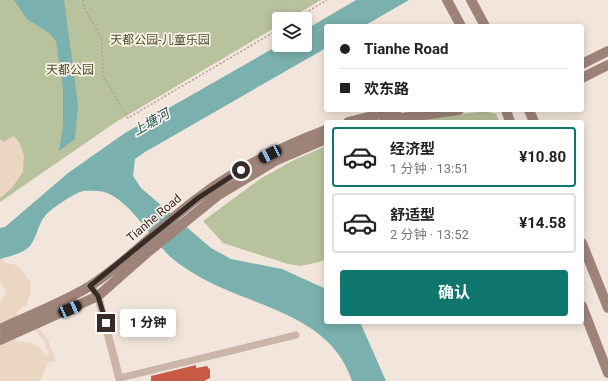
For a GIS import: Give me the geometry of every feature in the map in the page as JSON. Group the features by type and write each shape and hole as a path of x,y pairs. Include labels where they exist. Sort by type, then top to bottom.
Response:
{"main road":[{"path":"447,0 460,24"},
{"path":"471,0 484,24"},
{"path":"584,63 608,50"},
{"path":"584,77 608,65"},
{"path":"356,120 389,112"},
{"path":"396,120 446,112"},
{"name":"Tianhe Road","path":"0,340 98,296 145,248 198,198 252,164 324,131"},
{"name":"Tianhe Road","path":"0,329 62,301 90,286 217,196 275,161 324,140"},
{"path":"584,248 608,308"},
{"path":"584,311 608,373"}],"street":[{"path":"90,286 98,296 120,380 296,335"}],"path":[{"path":"83,0 84,7 97,27 102,39 103,76 128,118 272,33"},
{"path":"307,12 327,0"}],"green space":[{"name":"天都公园","path":"0,0 321,0 301,12 272,12 272,29 116,122 0,202"},
{"path":"478,112 489,112 496,114 499,120 420,120"},
{"path":"324,147 324,260 301,266 288,264 223,243 203,221 260,179 292,161"}],"shaded area":[{"path":"14,136 20,144 24,156 23,172 12,188 0,198 0,139 3,142"},
{"path":"0,244 4,263 13,264 22,270 30,282 31,292 27,304 16,312 19,318 0,327 0,301 4,297 6,290 0,282"},
{"path":"39,328 48,340 56,361 48,363 40,381 0,381 0,344 15,338 17,341 31,343 40,348 46,356 49,355 45,342 35,330"}],"water":[{"path":"14,0 64,0 78,105 75,139 59,151 63,127 63,88 56,41 49,33 27,19"},
{"name":"上塘河","path":"356,0 409,0 367,24 324,24 324,49 145,152 135,159 133,176 141,188 211,248 231,259 282,269 324,288 324,324 361,324 386,381 352,381 341,357 325,339 305,324 212,283 182,266 171,258 125,205 107,193 98,191 84,191 67,199 45,216 34,239 27,249 12,256 0,259 0,228 5,227 68,173 125,133 272,49 272,52 312,52 312,26"}],"building":[{"path":"196,365 196,368 207,366 210,370 210,378 204,381 151,381 151,376"}],"route":[{"path":"106,323 98,296 90,286 198,198 241,170"}],"park label":[{"name":"天都公园-儿童乐园","path":"160,40"}]}
